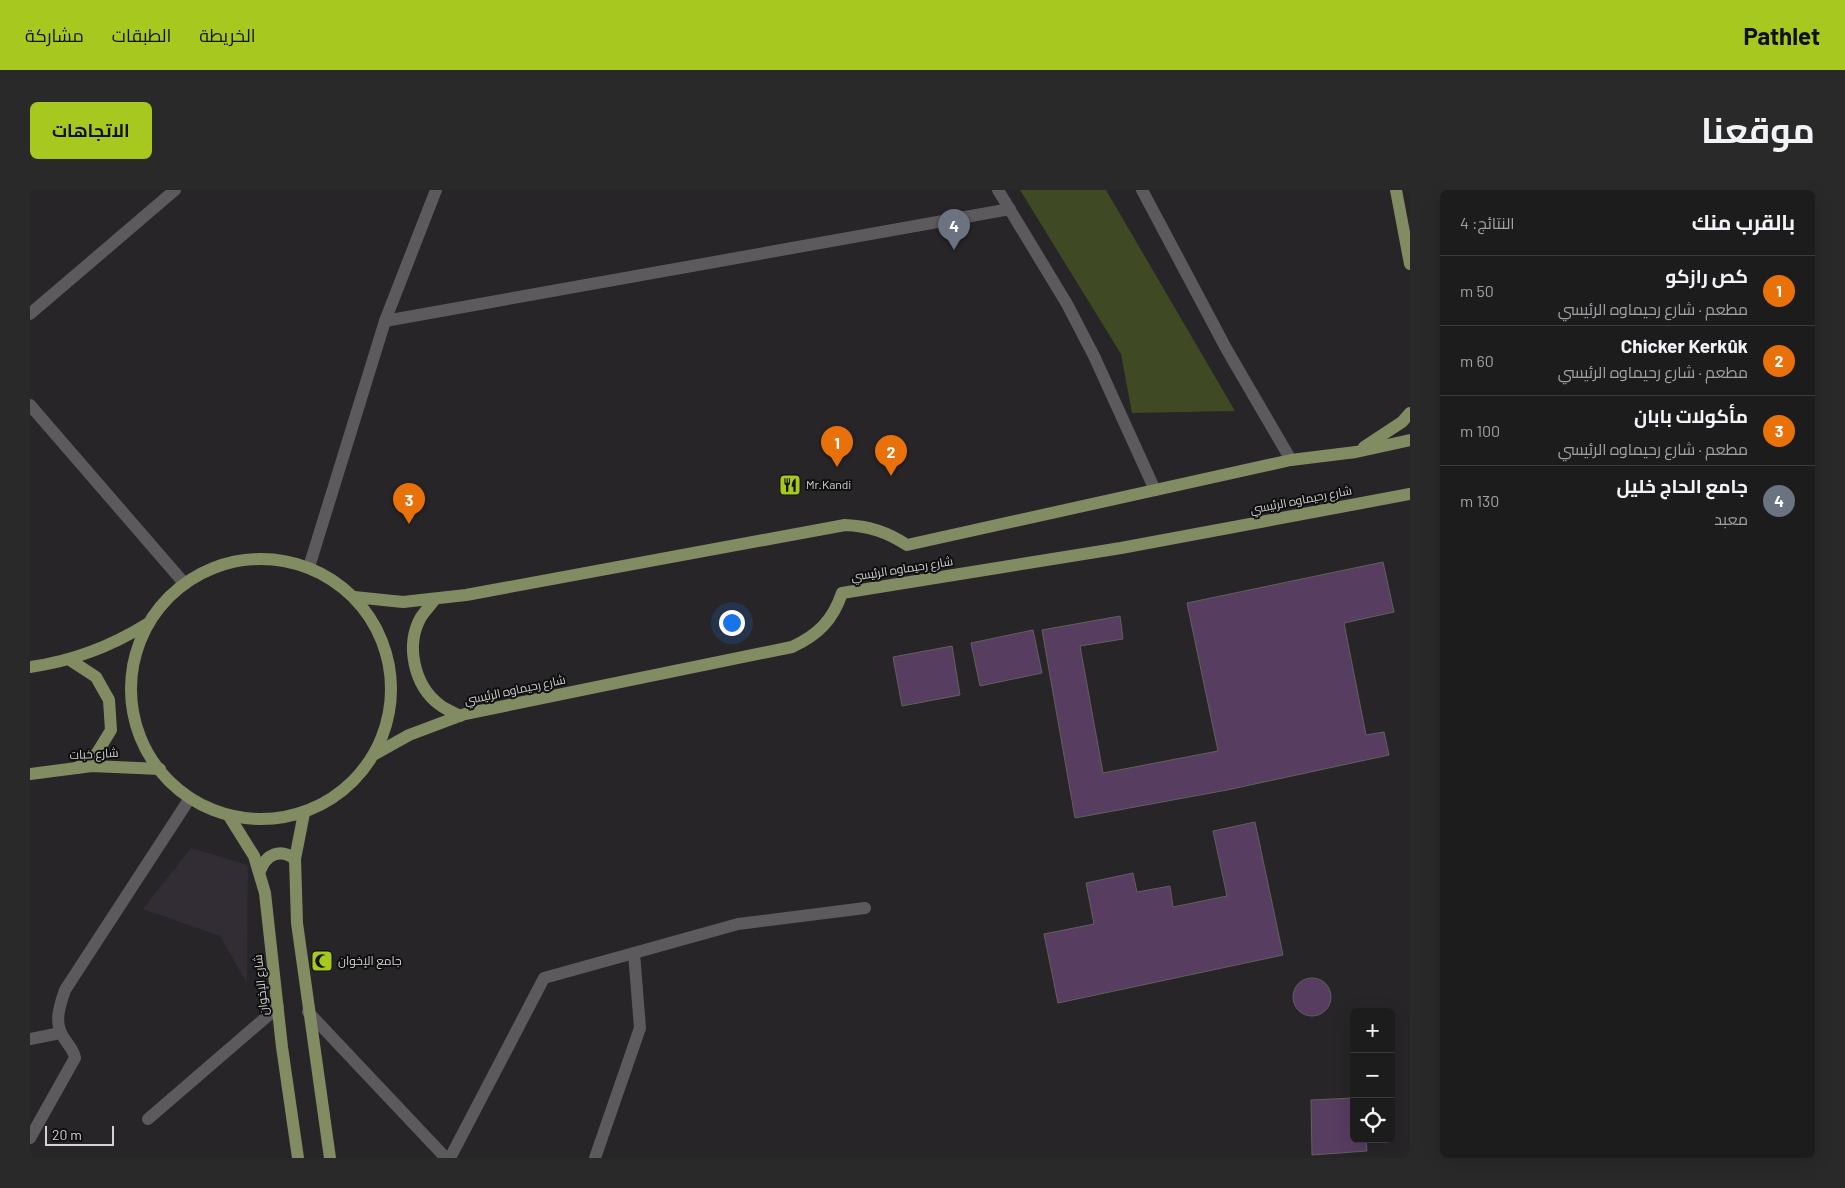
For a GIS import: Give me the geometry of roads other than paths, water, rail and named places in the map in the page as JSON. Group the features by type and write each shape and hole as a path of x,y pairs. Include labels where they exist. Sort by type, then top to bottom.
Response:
{"main road":[{"path":"1396,190 1410,264"},
{"path":"1356,452 1402,422 1410,413"},
{"name":"شارع رحيماوه الرئيسي","path":"354,597 403,602 435,599 839,526 871,528 884,532 907,545 1291,460 1356,452 1410,440"},
{"name":"شارع رحيماوه الرئيسي","path":"374,754 409,735 460,716 792,647 806,641 824,627 833,616 842,593 1121,548 1410,494"},
{"path":"258,557 284,560 309,567 354,597 378,632 387,656 392,689 388,722 374,754 361,773 344,790 325,803 304,813 267,820 229,816 208,809 177,789 151,759 140,739 133,716 131,693 132,669 137,646 147,624 163,602 184,582 207,569 232,561 258,557"},
{"path":"435,599 420,618 413,640 414,665 423,687 439,705 460,716"},
{"path":"30,667 70,660 102,649 147,624"},
{"path":"70,660 96,678 109,700 111,730 97,753 77,768"},
{"name":"شارع خبات","path":"30,774 77,768 123,766 160,769"},
{"path":"304,813 295,859 297,923 330,1158"},
{"name":"شارع الإخوان","path":"229,816 247,842 260,871 268,914 298,1158"},
{"path":"260,871 268,857 276,854 283,853 295,859"}],"street":[{"path":"30,314 175,190"},
{"path":"309,567 385,321 436,190"},
{"path":"998,190 1067,304 1090,348 1155,490"},
{"path":"1142,190 1228,350 1291,460"},
{"path":"385,321 1010,209"},
{"path":"30,405 184,582"},
{"path":"30,1138 74,1064 74,1053 60,1033 57,1011 66,990 190,798"},
{"path":"450,1158 544,978 738,924 865,908"},
{"path":"595,1158 640,1028 634,954"},
{"path":"148,1119 278,1007"},
{"path":"308,1012 446,1158"},
{"path":"30,1039 60,1033"}],"place":[{"name":"جامع الحاج خليل","path":"954,250"},
{"name":"كص رازكو","path":"837,467"},
{"name":"Chicker Kerkûk","path":"891,476"},
{"name":"Mr.Kandi","path":"790,485"},
{"name":"مأكولات بابان","path":"409,524"},
{"name":"جامع الإخوان","path":"322,961"}]}
